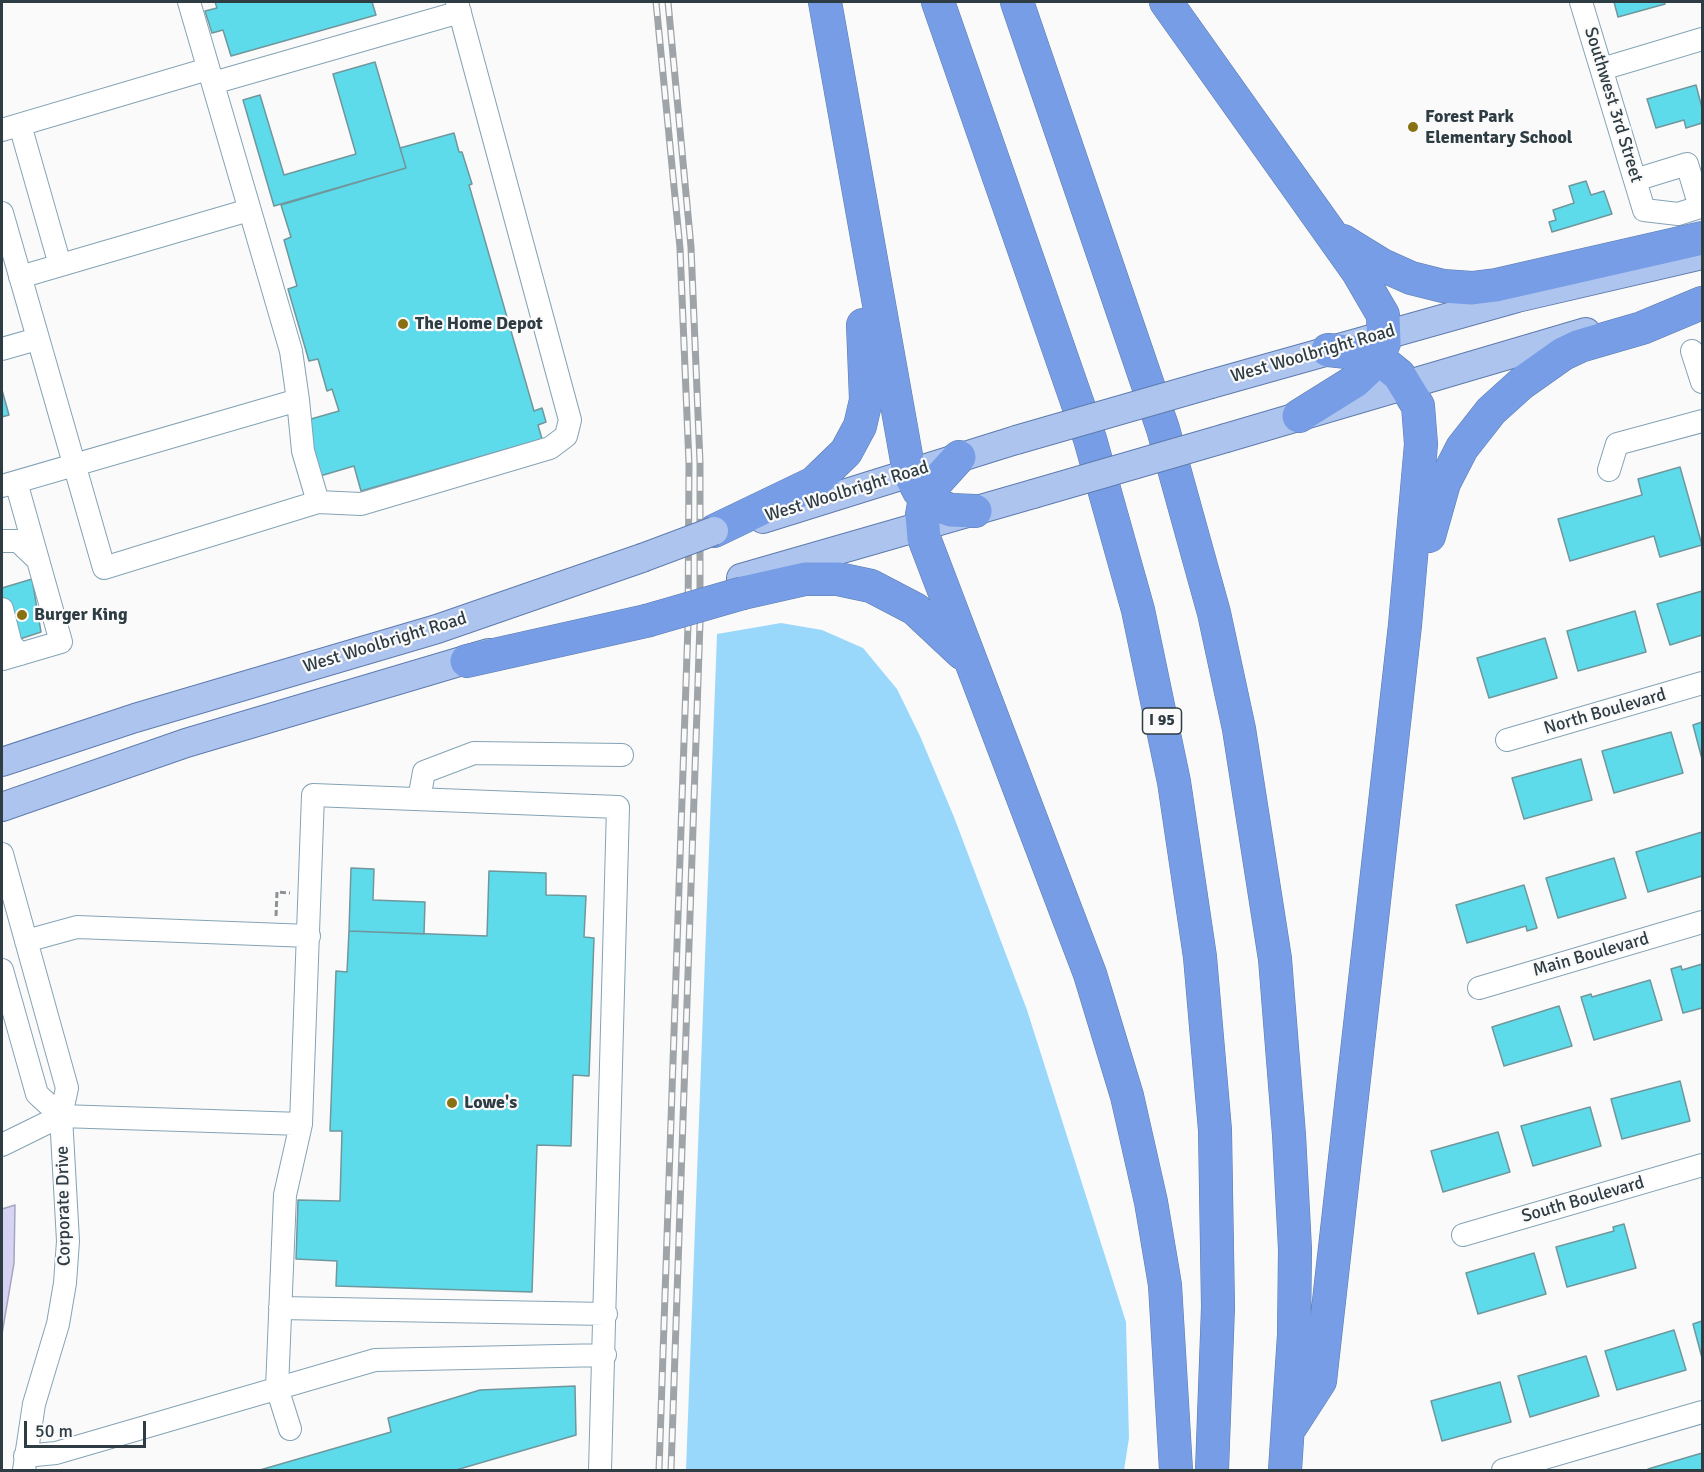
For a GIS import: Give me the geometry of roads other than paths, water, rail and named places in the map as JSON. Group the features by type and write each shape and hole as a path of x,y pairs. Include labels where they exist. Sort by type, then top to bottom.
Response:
{"highway":[{"path":"825,2 927,549 1090,974 1127,1096 1151,1202 1165,1285 1176,1470"},
{"name":"I 95","path":"938,2 1090,439 1138,610 1172,770 1200,957 1215,1130 1218,1306 1212,1470"},
{"path":"1017,2 1163,429 1215,613 1239,729 1267,900 1283,1054 1294,1249 1290,1428 1285,1470"},
{"path":"1166,2 1374,296 1383,315 1381,346 1391,368 1406,385 1418,406 1421,429 1405,625 1320,1381 1290,1428"},
{"path":"735,524 803,489 823,476 846,452 860,426 866,400 867,371 854,161"},
{"path":"1328,230 1356,250 1396,272 1428,284 1458,288 1496,285 1702,238"},
{"path":"1405,625 1444,483 1462,448 1491,411 1522,383 1563,354 1702,302"},
{"path":"1328,350 1356,351 1381,346"},
{"path":"1299,416 1355,381 1381,346"},
{"path":"919,499 959,457"},
{"path":"919,499 951,510 975,510"},
{"path":"467,661 742,586 805,579 838,579 872,586 915,609 941,630 970,661"}],"main road":[{"name":"West Woolbright Road","path":"1381,346 1517,298 1702,255"},
{"path":"975,510 1627,320 1702,302"},
{"name":"West Woolbright Road","path":"959,457 1328,350"},
{"name":"West Woolbright Road","path":"2,762 135,718 437,629 735,524 919,499"},
{"path":"742,586 919,499"},
{"path":"2,807 186,742 467,661"}],"street":[{"path":"189,2 291,351 303,451 318,502"},
{"name":"Southwest 3rd Street","path":"1581,2 1644,210 1678,214 1700,207 1687,164 1635,180"},
{"path":"3,222 104,568 318,502 361,504 550,448 566,436 570,420 458,7 210,76 11,127 60,265"},
{"path":"1602,69 1702,39"},
{"path":"20,277 249,210"},
{"path":"2,349 37,339"},
{"path":"1692,351 1702,382"},
{"path":"2,609 11,654 62,642 27,520 9,484 298,400"},
{"path":"1609,470 1617,444 1702,421"},
{"path":"2,527 27,520"},
{"path":"2,541 18,541 38,560"},
{"name":"North Boulevard","path":"1507,740 1702,683"},
{"path":"419,799 424,772 474,753 622,755"},
{"path":"290,1429 277,1388 285,1195 301,1124 313,795 618,807 605,1355 600,1470"},
{"name":"Corporate Drive","path":"2,854 67,1088 61,1116 68,1230 65,1283 58,1324 34,1404 24,1463"},
{"name":"Main Boulevard","path":"1479,988 1702,922"},
{"path":"26,941 77,927 309,936"},
{"path":"2,970 5,997 37,1094 61,1116"},
{"path":"2,1144 61,1116 301,1124"},
{"name":"South Boulevard","path":"1463,1235 1702,1165"},
{"path":"280,1308 606,1314"},
{"path":"24,1463 375,1360 605,1355"},
{"path":"1503,1470 1702,1412"}],"railway":[{"path":"656,2 680,248 689,464 688,625 659,1470"},
{"path":"668,2 691,247 700,462 700,623 671,1470"}],"place":[{"name":"Forest Park Elementary School","path":"1413,127"},
{"name":"The Home Depot","path":"403,324"},
{"name":"Burger King","path":"22,615"},
{"name":"Lowe's","path":"452,1103"}]}
